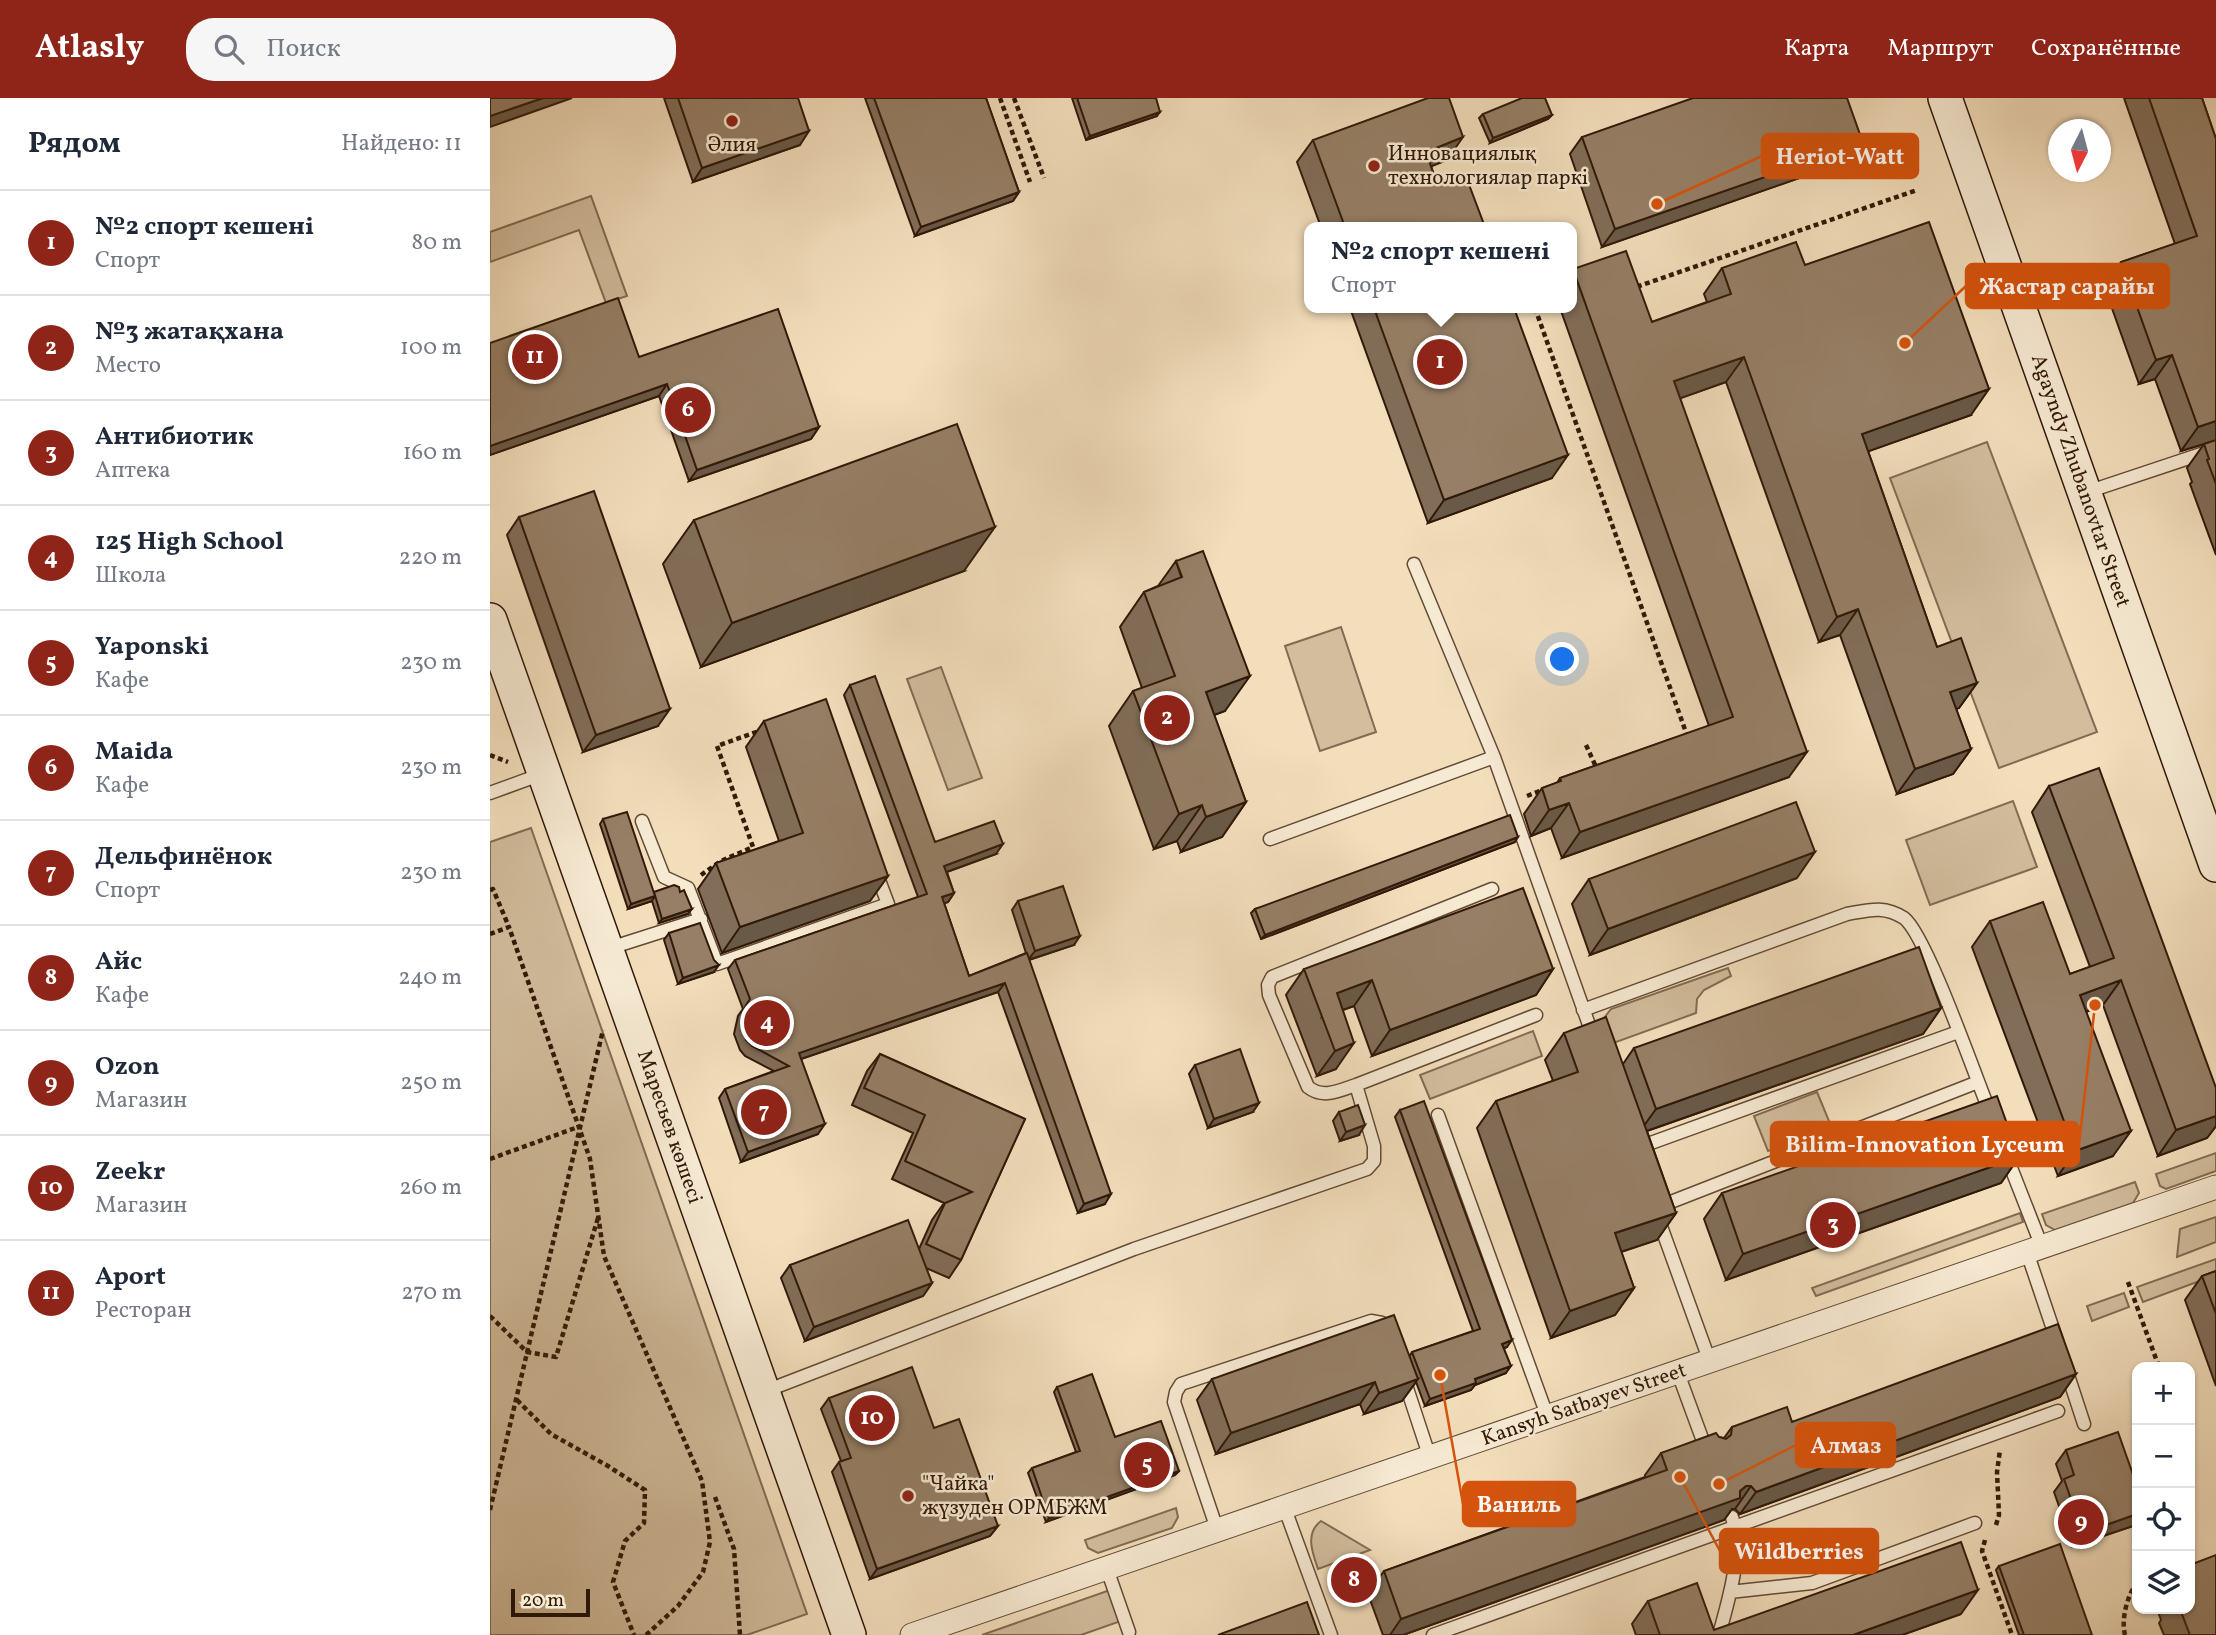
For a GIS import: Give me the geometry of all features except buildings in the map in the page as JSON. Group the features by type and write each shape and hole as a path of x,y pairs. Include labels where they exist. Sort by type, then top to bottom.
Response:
{"street":[{"name":"Agayndy Zhubanovtar Street","path":"1945,98 2216,865"},
{"name":"Маресьев көшесі","path":"490,620 849,1635"},
{"name":"Kansyh Satbayev Street","path":"912,1635 2216,1187"}],"lane":[{"path":"2085,493 2216,449"},
{"path":"1414,564 1494,758 1597,1048"},
{"path":"1270,839 1494,758"},
{"path":"490,793 544,774"},
{"path":"642,821 664,877 688,888 717,964 888,904 873,866"},
{"path":"1492,889 1272,977 1268,985 1269,995 1308,1087 1316,1094 1327,1094 1356,1085 1536,1015"},
{"path":"1583,1010 1847,914 1881,908 1906,919 1924,948 2000,1138 2084,1424"},
{"path":"606,949 701,919"},
{"path":"1633,1149 1958,1032"},
{"path":"1710,1362 1652,1202 1978,1082"},
{"path":"763,1393 1134,1249 1367,1169 1374,1161 1374,1146 1356,1085"},
{"path":"1438,1115 1548,1418"},
{"path":"1218,1532 1174,1402 1181,1384 1371,1321 1381,1323 1389,1331 1393,1343"},
{"path":"1401,1368 1430,1458"},
{"path":"1678,1373 1708,1453"},
{"path":"1433,1635 1733,1523 2058,1411"},
{"path":"1285,1509 1331,1635"},
{"path":"1719,1635 1735,1570 1733,1523"},
{"path":"1730,1592 1812,1583 1975,1523"},
{"path":"1107,1569 1129,1632"}],"path":[{"path":"1000,98 1030,182"},
{"path":"1014,98 1044,178"},
{"path":"1634,275 1639,286 1917,190"},
{"path":"1537,313 1689,737 1676,742"},
{"path":"688,888 702,873 753,847 717,746 767,728"},
{"path":"1585,774 1598,770 1587,746"},
{"path":"490,755 511,763"},
{"path":"1509,802 1547,788"},
{"path":"490,890 493,889 509,927 590,1158 604,1256 702,1481 710,1542 703,1572 678,1606 646,1635"},
{"path":"490,934 509,927"},
{"path":"490,1510 604,1027"},
{"path":"490,1160 579,1127"},
{"path":"490,1316 527,1352 556,1357 599,1216"},
{"path":"2127,1282 2156,1362"},
{"path":"516,1400 551,1434 645,1490 644,1523 625,1541 613,1582 634,1635"},
{"path":"1994,1529 1999,1516 1997,1472 2000,1446"},
{"path":"715,1497 734,1549 740,1635"},
{"path":"1985,1539 1982,1551 2012,1635"},
{"path":"2126,1635 2123,1626 2132,1589"}],"shaded area":[{"path":"591,196 627,296 606,303 579,230 490,262 490,232"},
{"path":"1987,442 2097,732 1999,768 1890,478"},
{"path":"1341,627 1376,732 1320,751 1285,646"},
{"path":"941,667 982,778 948,790 907,679"},
{"path":"2013,801 2037,867 1930,905 1906,840"},
{"path":"531,828 807,1614 747,1635 490,1635 490,842"},
{"path":"1728,968 1731,976 1704,990 1697,999 1696,1013 1608,1045 1604,1018 1611,1009"},
{"path":"1533,1031 1542,1056 1430,1099 1420,1075"},
{"path":"1817,1092 1831,1126 1768,1151 1754,1116"},
{"path":"2216,1153 2216,1171 2166,1189 2160,1186 2156,1174"},
{"path":"2135,1182 2139,1193 2133,1203 2055,1230 2046,1225 2042,1214"},
{"path":"2020,1213 2023,1222 1816,1296 1812,1288"},
{"path":"2216,1217 2216,1242 2177,1257 2180,1229"},
{"path":"2216,1259 2216,1275 2143,1302 2137,1287"},
{"path":"2124,1293 2129,1307 2092,1321 2087,1306"},
{"path":"1176,1508 1178,1517 1172,1528 1098,1553 1088,1548 1085,1540"},
{"path":"1321,1521 1370,1550 1318,1569 1311,1537"},
{"path":"1110,1590 1121,1621 1081,1635 982,1635"}],"place":[{"name":"Әлия","path":"732,121"},
{"name":"Инновациялық технологиялар паркі","path":"1374,166"},
{"name":"Heriot-Watt","path":"1657,204"},
{"name":"Жастар сарайы","path":"1905,343"},
{"name":"Aport","path":"535,357"},
{"name":"№2 спорт кешені","path":"1440,362"},
{"name":"Maida","path":"688,410"},
{"name":"№3 жатақхана","path":"1167,718"},
{"name":"Bilim-Innovation Lyceum","path":"2095,1005"},
{"name":"125 High School","path":"767,1023"},
{"name":"Дельфинёнок","path":"764,1112"},
{"name":"Антибиотик","path":"1833,1225"},
{"name":"Ваниль","path":"1440,1375"},
{"name":"Zeekr","path":"872,1418"},
{"name":"Yaponski","path":"1147,1465"},
{"name":"Wildberries","path":"1680,1477"},
{"name":"Алмаз","path":"1719,1484"},
{"name":"\"Чайка\" жүзуден ОРМБЖМ","path":"908,1496"},
{"name":"Ozon","path":"2081,1522"},
{"name":"Айс","path":"1354,1580"}]}
